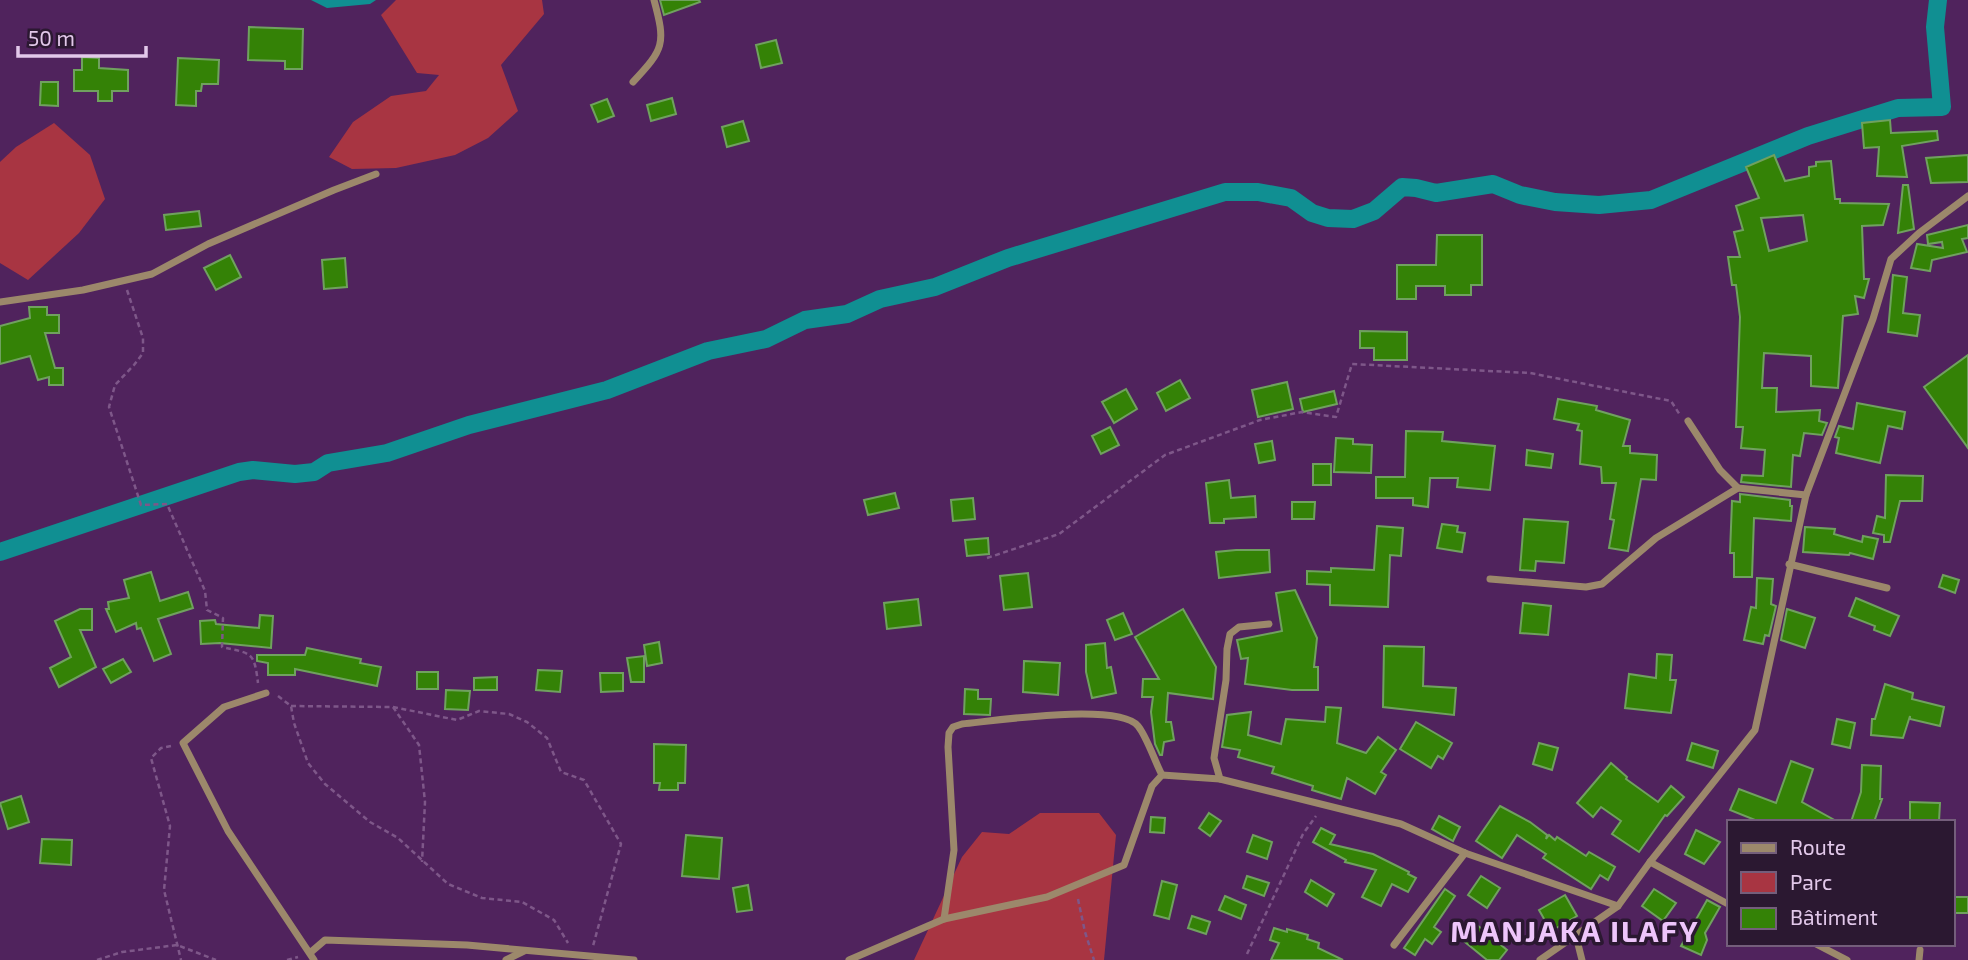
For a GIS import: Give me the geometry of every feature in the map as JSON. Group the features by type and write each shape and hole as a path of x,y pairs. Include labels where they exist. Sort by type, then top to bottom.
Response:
{"street":[{"path":"633,82 655,58 663,33 654,0"},
{"path":"0,302 83,290 152,274 208,244 376,174"},
{"path":"1540,960 1551,956 1618,906 1755,730 1806,495 1873,319 1891,259 1919,233 1968,196"},
{"path":"1688,421 1720,470 1738,488"},
{"path":"1490,579 1586,587 1602,584 1656,538 1738,488 1806,495"},
{"path":"1789,564 1887,588"},
{"path":"1220,779 1214,758 1230,634 1239,627 1269,624"},
{"path":"263,694 224,707 183,743 228,831 313,956 325,940 467,945 635,960"},
{"path":"944,919 954,850 948,747 949,733 953,727 1081,713 1128,718 1139,726 1162,775"},
{"path":"1162,775 1220,779 1401,824 1465,853 1618,906"},
{"path":"849,960 944,919 1047,897 1124,865 1153,786 1162,775"},
{"path":"1394,945 1465,853"},
{"path":"1650,862 1727,903"},
{"path":"1576,936 1583,960"},
{"path":"1820,946 1847,960"},
{"path":"506,960 525,950"},
{"path":"1919,960 1920,950"}],"path":[{"path":"124,280 143,338 142,353 135,365 115,385 109,407 141,505 167,504 205,591 207,610 223,618 222,647 249,654 257,663 263,694 275,693 291,706 393,707 457,720 479,711 509,715 527,722 547,738 561,772 584,780 621,844 591,956"},
{"path":"988,558 1059,534 1165,455 1260,421 1302,412 1336,417 1352,364 1530,373 1671,401 1676,412 1688,421"},
{"path":"291,706 308,763 325,784 370,822 398,838 448,884 482,898 522,902 554,920 575,955"},
{"path":"393,707 419,745 425,802 422,862"},
{"path":"181,960 164,890 170,826 151,758 161,748 183,743"},
{"path":"1247,954 1304,834 1323,805"},
{"path":"1075,885 1084,932 1094,960"},
{"path":"97,960 122,952 177,945 216,960"}],"green space":[{"path":"396,0 542,0 544,14 501,65 518,111 488,138 455,155 396,168 352,169 329,157 353,122 391,96 426,91 439,75 417,73 381,15"},
{"path":"54,123 90,155 105,199 79,233 28,280 0,263 0,162 16,147"},
{"path":"1040,813 1099,813 1116,835 1104,960 914,960 962,857 982,832 1009,834"}],"shaded area":[{"path":"311,0 376,0 370,4 327,8"}],"building":[{"path":"660,0 699,0 700,2 664,15"},
{"path":"249,27 303,29 302,69 285,69 285,61 248,60"},
{"path":"776,40 782,63 761,68 756,45"},
{"path":"82,57 99,58 99,68 128,70 128,91 112,91 112,101 98,101 98,91 74,91 74,70 82,70"},
{"path":"178,58 219,60 218,84 202,84 201,91 196,91 196,106 176,105"},
{"path":"41,82 58,82 58,106 40,105"},
{"path":"672,98 676,114 651,121 647,105"},
{"path":"607,99 614,116 598,122 591,105"},
{"path":"1890,120 1891,133 1937,131 1938,140 1902,146 1907,177 1877,176 1879,147 1864,148 1862,123"},
{"path":"743,121 749,141 727,147 722,127"},
{"path":"1774,155 1785,181 1809,176 1809,167 1816,166 1816,162 1831,161 1835,199 1840,199 1840,203 1889,204 1883,225 1862,226 1864,279 1869,279 1864,298 1855,296 1858,314 1843,316 1838,388 1811,386 1811,356 1764,353 1762,388 1777,388 1776,412 1820,410 1819,421 1827,423 1822,435 1804,433 1800,456 1793,455 1791,487 1741,482 1742,475 1763,476 1765,450 1741,448 1743,427 1736,427 1740,317 1736,285 1732,285 1728,257 1740,257 1734,232 1743,230 1736,206 1759,198 1746,167","holes":["1803,215 1807,241 1769,251 1761,218"]},
{"path":"1968,155 1968,182 1931,183 1926,158"},
{"path":"1903,185 1908,185 1914,229 1898,233"},
{"path":"199,211 201,226 166,230 164,215"},
{"path":"1968,225 1968,238 1962,239 1967,252 1932,260 1930,271 1911,268 1917,244 1943,248 1942,242 1928,244 1927,235"},
{"path":"1437,235 1482,235 1482,285 1471,285 1471,295 1445,295 1445,286 1416,286 1416,299 1397,299 1397,265 1436,265"},
{"path":"230,255 241,277 216,290 204,268"},
{"path":"345,258 347,287 324,289 322,260"},
{"path":"1893,275 1907,277 1903,313 1920,315 1917,336 1888,332"},
{"path":"29,307 47,307 47,315 59,315 59,333 45,333 55,368 63,368 63,385 49,385 49,377 38,380 30,356 0,364 0,326 30,318"},
{"path":"1360,331 1407,332 1407,360 1374,360 1374,348 1360,348"},
{"path":"1968,355 1968,448 1924,387"},
{"path":"1180,380 1190,398 1166,411 1157,393"},
{"path":"1287,382 1293,409 1258,417 1252,390"},
{"path":"1126,389 1137,409 1114,423 1102,402"},
{"path":"1334,391 1337,404 1303,412 1300,399"},
{"path":"1558,399 1597,406 1596,410 1630,420 1623,446 1630,446 1630,453 1657,455 1656,480 1641,479 1628,551 1609,548 1614,520 1610,519 1616,483 1602,483 1601,467 1580,464 1582,431 1577,430 1579,424 1554,419"},
{"path":"1857,403 1905,412 1902,429 1888,426 1880,463 1836,453 1839,438 1835,437 1839,426 1853,429"},
{"path":"1110,427 1119,445 1101,454 1092,436"},
{"path":"1406,431 1443,432 1442,441 1495,446 1490,490 1457,487 1458,478 1430,478 1428,507 1413,505 1413,498 1376,498 1376,477 1405,477"},
{"path":"1336,438 1353,439 1353,444 1372,445 1371,473 1334,472"},
{"path":"1272,441 1275,460 1259,463 1255,444"},
{"path":"1527,450 1553,454 1551,468 1526,465"},
{"path":"1313,464 1331,464 1331,485 1313,485"},
{"path":"1886,475 1923,476 1922,501 1900,501 1890,542 1884,542 1884,535 1873,533 1877,516 1885,518"},
{"path":"1229,480 1231,498 1255,496 1256,517 1224,519 1224,523 1210,523 1206,483"},
{"path":"895,493 899,508 868,515 864,500"},
{"path":"1740,494 1790,500 1792,506 1791,521 1754,518 1752,577 1734,577 1734,553 1730,553 1732,501 1740,502"},
{"path":"973,498 975,519 953,521 951,500"},
{"path":"1292,502 1315,502 1314,519 1292,519"},
{"path":"1524,519 1568,522 1564,563 1536,561 1535,571 1520,570"},
{"path":"1442,524 1458,526 1457,532 1465,533 1462,552 1437,548"},
{"path":"1377,526 1403,528 1401,556 1390,555 1388,607 1330,605 1330,585 1307,584 1307,571 1331,572 1331,568 1374,570"},
{"path":"1805,527 1835,529 1834,534 1862,542 1863,536 1878,539 1873,559 1850,553 1803,552"},
{"path":"988,538 989,554 967,556 965,540"},
{"path":"1269,550 1270,572 1219,578 1216,552"},
{"path":"151,572 160,601 188,592 193,608 158,619 171,654 154,661 141,628 137,629 136,623 116,632 106,609 109,609 108,602 129,598 124,580"},
{"path":"1028,573 1032,607 1004,610 1000,576"},
{"path":"1943,575 1959,580 1955,593 1939,587"},
{"path":"1757,578 1773,579 1771,604 1776,606 1769,636 1765,635 1763,644 1744,640 1751,607 1756,608"},
{"path":"1295,590 1317,638 1314,667 1318,667 1318,690 1292,690 1245,684 1248,658 1241,659 1237,640 1282,631 1276,593"},
{"path":"1856,598 1899,616 1890,636 1874,630 1875,626 1849,616"},
{"path":"918,599 921,625 887,629 884,603"},
{"path":"1523,603 1551,606 1548,635 1520,633"},
{"path":"80,609 92,609 92,630 80,630 96,667 59,687 50,668 71,657 55,621"},
{"path":"1183,609 1216,667 1213,699 1168,693 1166,722 1171,722 1174,740 1164,742 1160,755 1155,744 1151,712 1153,697 1142,697 1143,679 1159,679 1135,637"},
{"path":"1787,609 1815,618 1805,648 1781,640"},
{"path":"1123,613 1132,634 1115,640 1107,620"},
{"path":"260,615 273,616 271,648 201,644 200,621 215,620 216,624 259,628"},
{"path":"659,642 662,663 647,666 644,645"},
{"path":"1105,643 1107,668 1111,667 1116,693 1092,698 1086,672 1086,645"},
{"path":"1384,646 1424,647 1423,686 1456,688 1454,715 1383,707"},
{"path":"307,648 361,659 360,663 381,667 377,686 295,669 295,675 268,675 268,663 257,661 257,655 305,655"},
{"path":"1657,654 1672,655 1670,680 1676,680 1671,713 1625,708 1629,674 1656,678"},
{"path":"644,656 644,682 631,682 627,658"},
{"path":"123,659 131,672 111,683 103,669"},
{"path":"1024,661 1060,663 1058,695 1023,692"},
{"path":"538,670 562,671 560,692 536,690"},
{"path":"417,672 438,672 438,689 417,689"},
{"path":"600,673 623,673 623,691 601,692"},
{"path":"497,677 497,690 474,690 474,678"},
{"path":"1885,684 1913,693 1912,699 1944,707 1940,726 1910,719 1910,716 1903,738 1871,735 1872,719 1875,719"},
{"path":"965,689 978,690 978,699 991,699 990,715 964,714"},
{"path":"446,690 470,691 468,710 445,709"},
{"path":"1326,707 1341,708 1337,743 1366,753 1378,737 1396,750 1381,772 1386,775 1375,794 1347,778 1341,799 1312,790 1313,786 1272,773 1274,767 1238,757 1240,750 1222,747 1227,715 1251,712 1248,735 1281,744 1286,719 1325,722"},
{"path":"1837,719 1855,723 1850,748 1832,744"},
{"path":"1416,722 1452,743 1443,759 1438,756 1431,768 1400,749"},
{"path":"1539,743 1558,748 1552,770 1533,764"},
{"path":"1692,743 1718,751 1713,768 1687,760"},
{"path":"654,744 686,745 685,783 678,783 678,790 659,790 660,783 654,783"},
{"path":"1791,761 1813,769 1802,802 1834,820 1755,820 1730,810 1739,789 1776,803"},
{"path":"1611,763 1626,779 1658,802 1671,786 1684,797 1667,816 1665,815 1639,852 1612,834 1621,821 1601,807 1593,817 1577,803"},
{"path":"1862,765 1881,766 1882,799 1875,820 1852,820 1861,792"},
{"path":"21,796 29,822 8,829 0,803"},
{"path":"1910,802 1940,803 1939,820 1910,820"},
{"path":"1500,806 1530,822 1547,835 1546,839 1549,835 1555,840 1557,837 1586,856 1589,852 1615,867 1608,880 1600,875 1591,889 1543,858 1546,854 1517,835 1502,858 1476,841"},
{"path":"1209,813 1221,821 1210,836 1199,828"},
{"path":"1439,816 1460,827 1453,841 1432,829"},
{"path":"1151,817 1165,818 1164,833 1150,832"},
{"path":"1321,828 1335,835 1330,844 1373,854 1409,872 1408,874 1416,878 1408,892 1392,884 1381,906 1362,897 1376,870 1345,862 1346,860 1313,842"},
{"path":"1696,830 1720,842 1704,864 1685,854"},
{"path":"686,835 722,838 719,879 682,876"},
{"path":"1253,835 1272,842 1267,859 1247,852"},
{"path":"42,839 72,840 71,865 40,863"},
{"path":"1247,876 1269,883 1264,896 1243,888"},
{"path":"1481,876 1500,888 1487,908 1468,895"},
{"path":"1311,880 1334,894 1327,906 1305,892"},
{"path":"1162,881 1177,885 1169,919 1154,915"},
{"path":"748,885 752,910 737,912 733,888"},
{"path":"1445,889 1455,896 1434,927 1441,932 1432,944 1425,939 1415,955 1404,948"},
{"path":"1654,889 1676,903 1663,921 1642,906"},
{"path":"1565,895 1577,916 1551,931 1539,910"},
{"path":"1225,896 1246,905 1241,919 1219,910"},
{"path":"1954,897 1968,897 1968,913 1954,913"},
{"path":"1707,900 1720,907 1705,933 1707,940 1701,955 1681,946"},
{"path":"1192,916 1210,922 1206,934 1188,928"},
{"path":"1471,920 1507,950 1499,960 1487,960 1460,938"},
{"path":"1274,928 1308,935 1307,939 1319,943 1318,948 1343,960 1271,960 1279,943 1270,940"}],"waterway":[{"path":"0,552 239,472 314,472 328,463 387,453 469,425 607,390 708,351 766,339 805,320 847,314 880,299 935,287 1008,258 1225,192 1258,192 1291,198 1312,213 1328,218 1353,219 1374,211 1402,187 1436,193 1493,184 1520,195 1555,202 1599,205 1651,200 1808,136 1898,108 1942,107 1935,27 1938,0"}],"district":[{"name":"MANJAKA ILAFY","path":"1575,932"}]}
